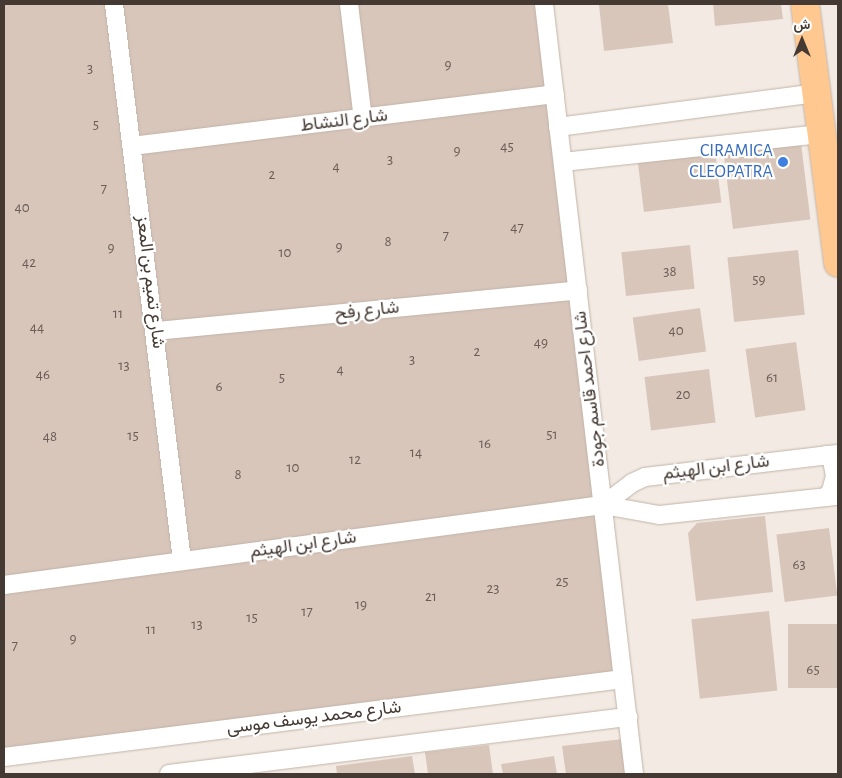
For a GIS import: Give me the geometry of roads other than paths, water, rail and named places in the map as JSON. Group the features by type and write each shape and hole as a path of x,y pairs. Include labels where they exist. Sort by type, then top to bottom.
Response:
{"main road":[{"path":"804,4 838,263"}],"street":[{"name":"شارع تميم بن المعز","path":"114,4 156,331 182,561"},
{"path":"349,4 364,119"},
{"name":"شارع احمد قاسم جودة","path":"544,4 634,774"},
{"name":"شارع النشاط","path":"132,146 364,119 555,94"},
{"path":"558,127 816,94"},
{"path":"563,162 822,134"},
{"name":"شارع رفح","path":"156,331 578,290"},
{"path":"832,496 831,491 835,476 832,461 833,454"},
{"name":"شارع ابن الهيثم","path":"603,505 632,483 646,477 833,454"},
{"name":"شارع ابن الهيثم","path":"4,585 603,505 659,515 832,496"},
{"name":"شارع محمد يوسف موسى","path":"4,757 624,679"},
{"path":"169,774 628,717"}],"place":[{"name":"CIRAMICA CLEOPATRA","path":"783,162"}]}
